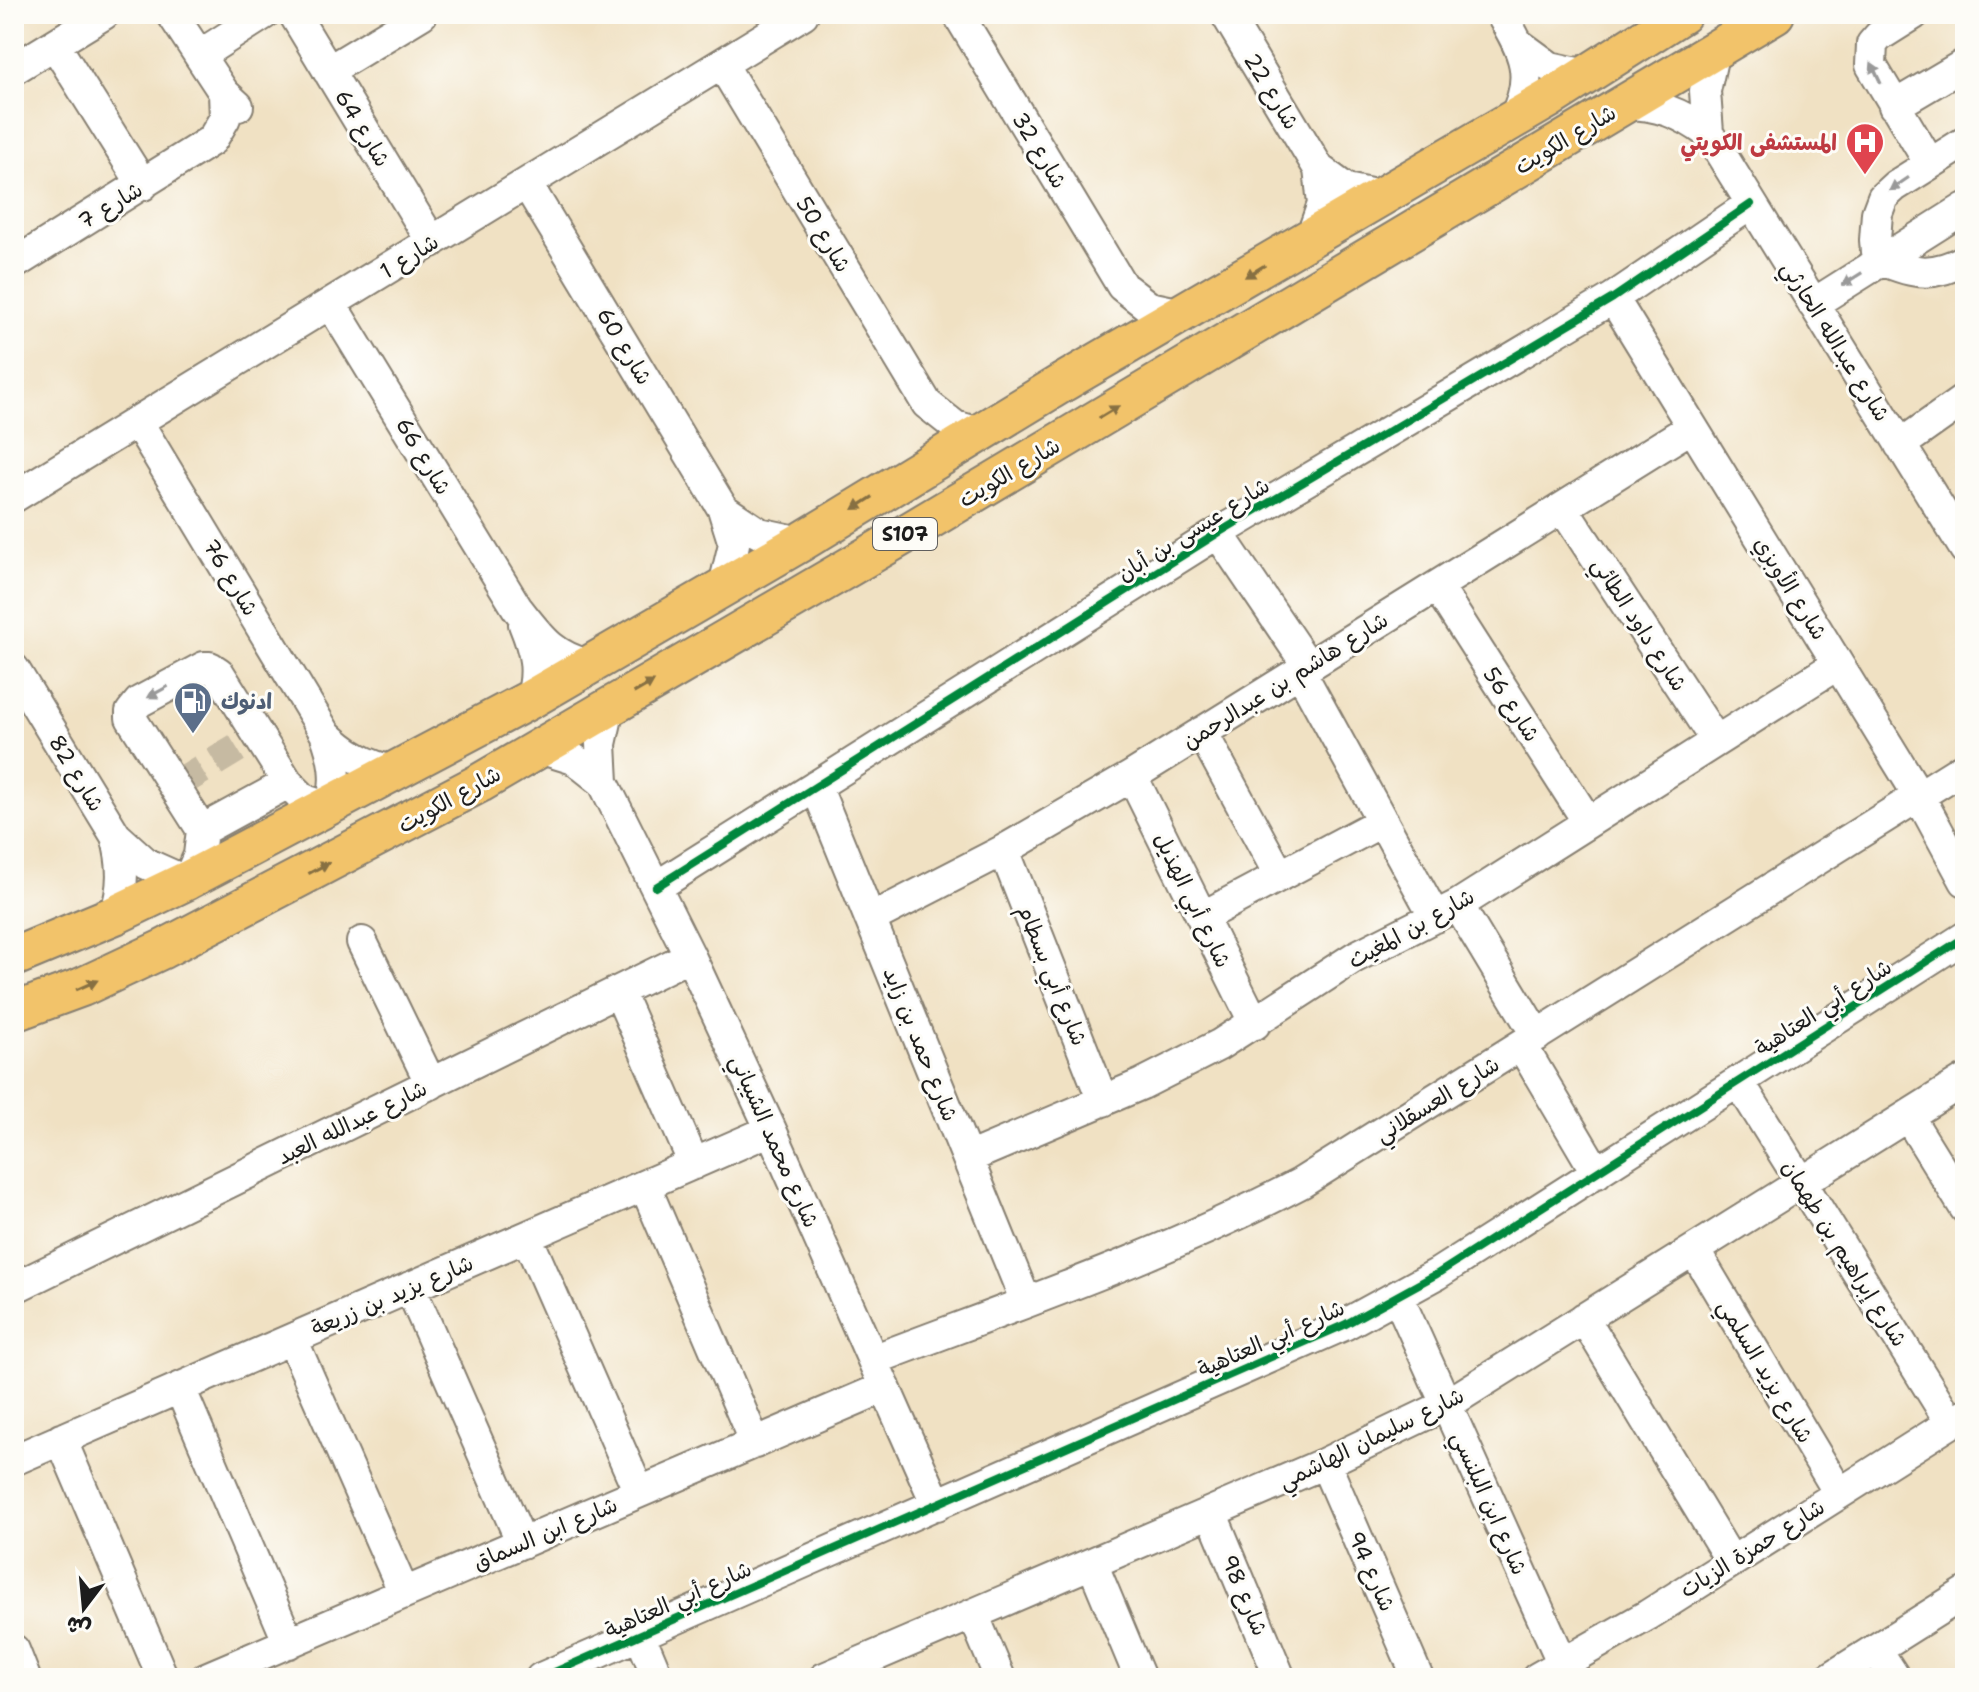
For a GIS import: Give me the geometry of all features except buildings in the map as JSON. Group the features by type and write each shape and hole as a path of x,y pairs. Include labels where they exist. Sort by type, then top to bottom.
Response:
{"main road":[{"name":"شارع الكويت","path":"16,955 115,915 186,881 531,699 1514,118 1682,14"},
{"name":"شارع الكويت","path":"14,1012 82,987 163,949 480,783 909,532 1775,14"},
{"path":"1431,220 1422,213 1422,198 1488,145 1514,118"},
{"path":"909,532 959,480 1066,413 1071,399 1062,383"},
{"path":"480,783 467,778 464,763 508,729 531,699"}],"street":[{"path":"14,69 104,14"},
{"path":"200,55 264,14"},
{"name":"شارع 64","path":"294,14 432,242"},
{"path":"328,71 422,14"},
{"name":"شارع 1","path":"14,497 803,14"},
{"name":"شارع 32","path":"958,14 1122,286 1149,307 1182,314"},
{"name":"شارع 22","path":"1226,14 1319,169 1346,189 1380,196"},
{"path":"1501,14 1520,45 1550,67 1586,75"},
{"path":"1914,14 1879,36 1872,44 1870,55 1875,75 1930,164"},
{"name":"شارع 7","path":"14,264 205,145 230,138 240,128 241,113 224,93 174,15"},
{"path":"55,45 143,185"},
{"path":"1514,118 1526,83 1520,45"},
{"name":"شارع عبدالله الحارثي","path":"1708,133 1705,91 1714,50"},
{"name":"شارع 50","path":"722,64 927,404 955,426 979,433"},
{"path":"1894,106 1965,64"},
{"name":"شارع عبدالله الحارثي","path":"1624,104 1647,104 1669,109 1690,119 1708,133 1965,549"},
{"path":"1965,142 1895,186 1883,197 1877,213 1875,240 1876,252 1882,260 1924,273 1933,273 1965,260"},
{"name":"شارع 22","path":"1311,238 1323,204 1319,169"},
{"name":"شارع 60","path":"527,184 723,509 734,544 724,586"},
{"name":"شارع عيسى بن أبان","path":"656,887 1218,533 1613,298 1751,204"},
{"path":"1813,304 1965,208"},
{"name":"شارع 32","path":"1117,351 1127,319 1122,286"},
{"name":"شارع الأوبزي","path":"1613,298 1919,796 1965,881"},
{"name":"شارع 66","path":"331,304 517,608 553,650 589,665"},
{"path":"1900,445 1965,399"},
{"path":"919,467 930,437 927,404"},
{"name":"شارع 76","path":"137,421 325,733 335,764 335,790 330,805"},
{"name":"شارع هاشم بن عبدالرحمن","path":"870,919 1004,850 1132,776 1692,427"},
{"name":"شارع داود الطائي","path":"1563,508 1716,741"},
{"name":"شارع 60","path":"723,509 759,533 801,542"},
{"path":"1218,533 1304,669 1383,821 1530,1041 1597,1173"},
{"name":"شارع 56","path":"1437,586 1588,822"},
{"name":"شارع 66","path":"517,608 536,659 537,673 531,699"},
{"name":"شارع بن المغيث","path":"968,1158 1181,1066 1255,1024 1355,957 1446,911 1838,664"},
{"path":"186,881 199,855 202,830 133,723 131,712 139,702 198,669 210,667 219,673 248,742 305,800 330,805"},
{"name":"شارع 82","path":"14,669 116,836 147,864 186,881"},
{"name":"شارع محمد الشيباني","path":"609,708 601,744 603,782 690,956 771,1130 937,1505"},
{"path":"1202,732 1280,876"},
{"name":"شارع 76","path":"325,733 360,761 394,771"},
{"name":"شارع محمد الشيباني","path":"539,748 574,759 603,782"},
{"name":"شارع العسقلاني","path":"879,1374 1026,1302 1154,1253 1253,1208 1348,1156 1965,767"},
{"name":"شارع أبي الهذيل","path":"1132,776 1255,1024"},
{"path":"202,830 288,783"},
{"name":"شارع حمد بن زايد","path":"816,786 1026,1302"},
{"path":"1202,917 1383,821"},
{"name":"شارع 82","path":"115,915 122,884 116,836"},
{"name":"شارع أبي بسطام","path":"1004,850 1103,1101"},
{"name":"شارع أبي العتاهية","path":"549,1677 1303,1344 1398,1297 1965,937"},
{"path":"362,942 431,1084"},
{"name":"شارع عبدالله العبد","path":"14,1288 690,956"},
{"path":"619,992 694,1164"},
{"name":"شارع سليمان الهاشمي","path":"824,1678 858,1671 973,1614 1325,1463 1446,1405 1965,1080"},
{"name":"شارع إبراهيم بن طهمان","path":"1739,1082 1801,1183 1958,1418"},
{"path":"1908,1116 1965,1208"},
{"name":"شارع يزيد بن زريعة","path":"14,1460 771,1130"},
{"path":"645,1186 755,1443"},
{"path":"527,1237 639,1492"},
{"name":"شارع يزيد السلمي","path":"1694,1250 1839,1493"},
{"path":"410,1287 522,1543"},
{"name":"شارع ابن البلنسي","path":"1398,1297 1446,1405 1550,1671"},
{"path":"1584,1318 1731,1561"},
{"path":"292,1339 404,1593"},
{"name":"شارع ابن السماق","path":"206,1678 755,1443 879,1374"},
{"path":"180,1388 289,1643"},
{"name":"شارع حمزة الزيات","path":"1550,1671 1648,1615 1958,1418"},
{"path":"61,1439 163,1678"},
{"name":"شارع 94","path":"1325,1463 1418,1678"},
{"name":"شارع 98","path":"1211,1512 1280,1678"},
{"path":"1092,1563 1140,1678"},
{"path":"1830,1678 1965,1593"},
{"path":"973,1614 1000,1678"},
{"path":"640,1635 658,1678"},
{"path":"1876,1649 1895,1678"},
{"path":"14,1650 25,1678"}],"tunnel":[{"path":"176,785 237,748"}],"cycle path":[{"path":"656,887 1218,533 1613,298 1751,204"},
{"path":"541,1678 1344,1325 1437,1274 1965,937"}],"place":[{"name":"المستشفى الكويتي","path":"1865,176"},
{"name":"ادنوك","path":"193,735"}]}
